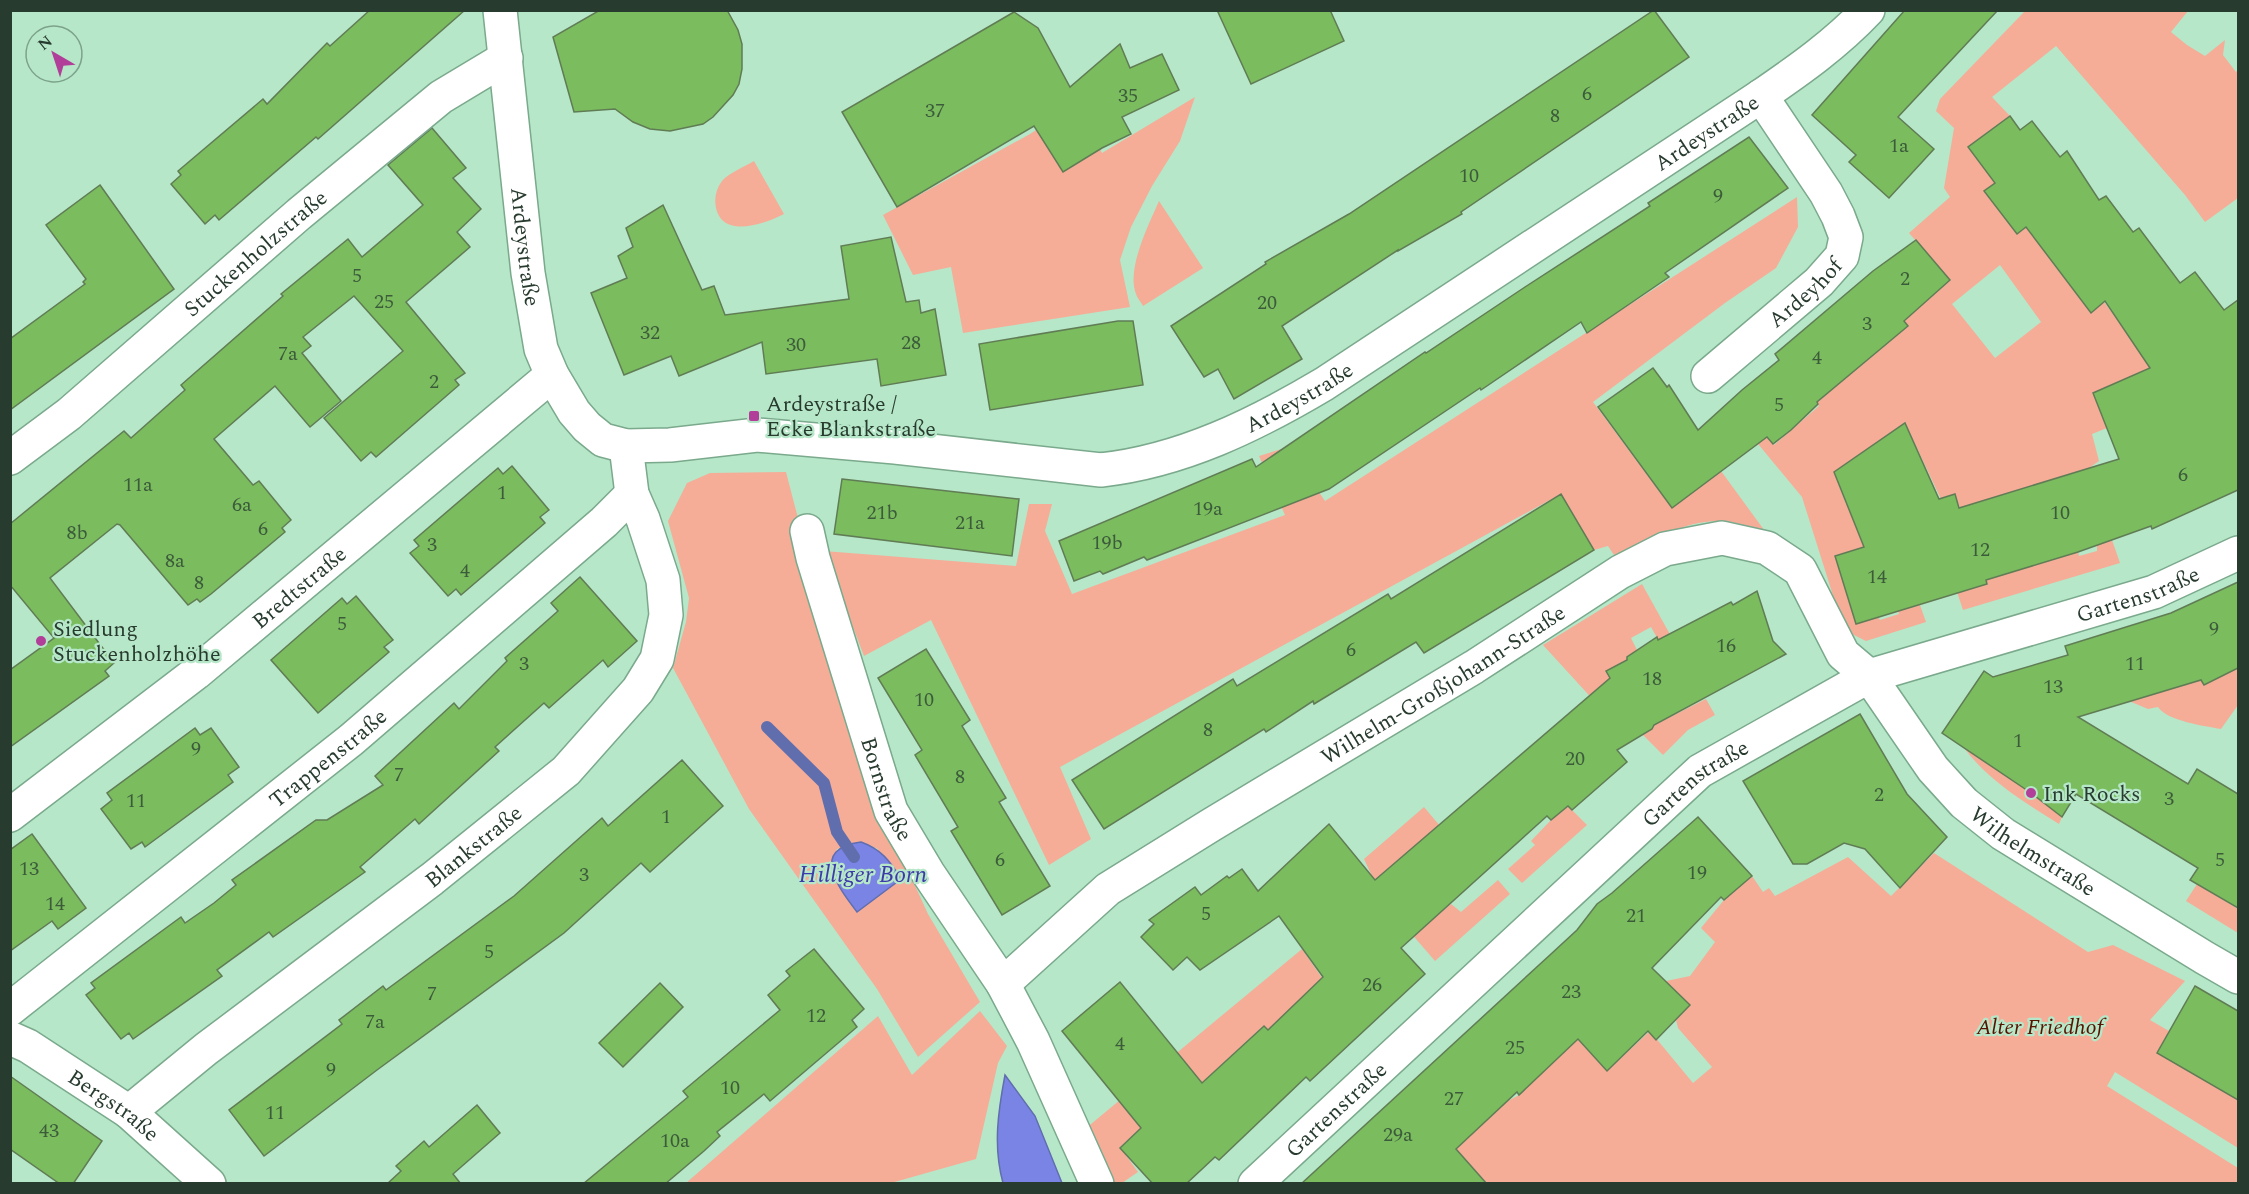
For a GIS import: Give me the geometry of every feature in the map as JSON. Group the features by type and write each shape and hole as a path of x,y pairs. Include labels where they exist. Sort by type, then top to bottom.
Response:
{"street":[{"name":"Ardeystraße","path":"500,10 528,273 540,349 574,412 603,440 626,446 670,445 757,435 895,447 1101,470 1136,466 1217,441 1324,384 1761,96 1807,64 1849,30 1868,10"},
{"name":"Stuckenholzstraße","path":"10,458 69,414 299,214 441,97 506,58"},
{"name":"Ardeyhof","path":"1708,376 1819,282 1842,256 1846,237 1826,193 1761,96"},
{"name":"Bredtstraße","path":"10,815 196,674 552,375"},
{"path":"626,446 632,494"},
{"name":"Trappenstraße","path":"10,1009 351,740 604,522 632,494"},
{"name":"Blankstraße","path":"129,1112 206,1049 432,879 566,771 638,690 657,659 666,615 663,580 643,519 632,494"},
{"name":"Bornstraße","path":"807,531 815,564 891,811 928,873 1003,984 1033,1041 1097,1184"},
{"name":"Wilhelm-Großjohann-Straße","path":"1003,984 1108,889 1474,667 1620,572 1665,549 1722,538 1767,548 1800,570 1843,654 1869,676"},
{"name":"Gartenstraße","path":"1255,1184 1700,771 1869,676 2154,592 2238,553"},
{"name":"Wilhelmstraße","path":"1869,676 1933,769 1964,803 2003,834 2238,977"},
{"name":"Bergstraße","path":"10,1038 28,1046 129,1112 209,1184"}],"green space":[{"path":"2025,11 2188,11 2171,32 2205,56 2225,40 2223,55 2236,72 2238,70 2238,198 2205,222 2185,195 2056,46 1992,97 2010,116 1982,136 1994,151 1979,162 1995,183 1985,191 2017,234 2028,226 2054,265 2091,312 2104,302 2120,323 2195,348 2093,393 2107,428 2092,434 2099,461 2089,468 1960,508 1955,494 1941,499 1905,423 1834,472 1846,504 1883,532 1877,543 1836,556 1856,623 1878,617 1880,620 1899,614 1898,611 1920,605 1926,622 1866,641 1848,632 1842,624 1802,497 1749,433 1757,426 1774,445 1819,406 1817,402 1908,326 1904,320 1950,280 1909,233 1950,197 1944,188 1954,128 1936,111 1940,99","holes":["2000,265 2041,322 1995,358 1952,304"]},
{"path":"1195,97 1180,141 1152,186 1131,227 1120,260 1130,307 963,333 951,267 913,275 883,215 1030,134 1076,104 1102,153"},
{"path":"754,161 784,214 756,225 735,226 720,218 715,197 722,181"},
{"path":"1797,197 1798,227 1776,268 1725,303 1593,402 1671,507 1721,471 1767,534 1731,522 1701,523 1671,531 1616,558 1608,546 1594,550 1561,494 1060,767 1091,839 1049,865 931,620 864,656 824,551 1016,566 1029,504 1052,504 1045,531 1072,594 1285,515 1259,456 1288,447 1325,501"},
{"path":"1159,201 1203,268 1143,306 1136,294 1134,272 1140,247"},
{"path":"786,472 875,814 911,877 928,914 980,1002 918,1057 877,989 749,809 673,668 686,622 689,598 668,521 687,483 710,473","holes":["861,842 878,849 857,912 833,877 831,864 837,849"]},
{"path":"2112,540 2120,563 1963,610 1956,589 2078,551 2079,556 2097,551 2097,545"},
{"path":"1642,584 1672,638 1660,643 1651,627 1631,638 1637,650 1627,657 1627,660 1606,671 1629,716 1630,740 1543,645"},
{"path":"2238,668 2238,705 2221,729 2187,722 2169,716 2158,707 2148,709 2129,701 2201,680 2204,685"},
{"path":"1706,699 1715,715 1688,730 1663,755 1643,735 1654,725"},
{"path":"1964,748 2062,817 2059,824 1996,781"},
{"path":"1568,806 1587,825 1522,883 1508,869 1535,845 1531,841"},
{"path":"1424,807 1440,826 1430,921 1451,904 1461,912 1498,880 1510,894 1435,961 1365,880 1371,874 1364,859"},
{"name":"Alter Friedhof","path":"1934,853 2088,952 2113,945 2185,981 2150,1020 2169,1031 2157,1053 2238,1100 2238,1148 2115,1072 2107,1086 2238,1168 2238,1183 1487,1183 1455,1149 1506,1102 1519,1095 1539,1076 1533,1068 1571,1032 1607,1071 1650,1031 1693,1083 1712,1067 1678,1028 1676,1020 1690,1005 1666,981 1690,976 1715,942 1701,928 1724,900 1752,876 1763,892 1769,888 1775,896 1848,857 1891,896"},
{"path":"2197,884 2238,909 2238,933 2186,901"},
{"path":"1302,949 1322,978 1268,1030 1263,1026 1173,1110 1167,1105 1120,1147 1138,1172 1122,1183 1115,1183 1110,1179 1085,1129"},
{"path":"980,1011 1007,1046 998,1063 976,1159 891,1183 686,1183 878,1016 912,1075"}],"water":[{"name":"Hilliger Born","path":"861,842 884,856 901,879 857,912 836,881 832,861 836,852 845,846"},
{"path":"1005,1075 1035,1116 1062,1183 1003,1183 997,1143 1000,1102"}],"building":[{"path":"370,10 465,10 318,139 316,137 219,220 215,215 205,224 171,184 181,175 178,171 263,99 267,104 327,43 330,46"},
{"path":"600,10 727,10 738,30 742,44 742,69 739,84 733,95 713,117 703,124 670,131 650,129 633,122 615,109 574,112 553,37"},
{"path":"1217,10 1330,10 1344,41 1251,84"},
{"path":"1654,10 1689,57 1461,212 1462,214 1398,250 1282,326 1302,359 1234,399 1218,369 1204,377 1171,326 1266,264 1265,262 1349,214"},
{"path":"1905,10 1998,10 1898,117 1934,149 1889,198 1849,162 1856,155 1812,115"},
{"path":"1014,12 1038,28 1070,87 1120,44 1130,68 1162,54 1179,90 1122,117 1131,134 1102,148 1063,172 1034,126 897,207 842,112"},
{"path":"2010,116 2020,130 2032,121 2060,157 2067,151 2099,200 2106,196 2133,232 2139,228 2180,283 2195,272 2224,310 2238,300 2238,490 2152,529 2151,526 2078,552 1986,580 1987,584 1856,624 1835,556 1864,547 1834,472 1905,423 1939,499 1955,494 1959,508 2119,459 2093,393 2150,368 2105,301 2091,313 2026,227 2017,234 1984,191 1995,183 1968,147"},
{"path":"432,128 466,168 453,178 481,209 457,232 470,247 406,302 465,373 455,380 459,385 376,457 371,452 361,461 324,418 403,351 354,296 303,337 311,346 302,353 341,401 310,427 275,386 214,439 253,485 259,481 291,520 282,528 285,532 211,594 200,602 197,599 188,605 117,524 50,578 114,663 105,671 109,676 10,747 10,670 54,638 10,585 10,524 124,431 131,438 185,390 181,385 283,296 281,294 348,239 362,257 423,205 388,165"},
{"path":"1749,137 1788,188 1665,273 1669,277 1587,333 1581,322 1329,489 1147,560 1144,557 1103,574 1100,571 1074,581 1059,541 1252,459 1256,467 1425,352 1650,206 1648,203"},
{"path":"100,185 174,289 10,410 10,339 85,284 83,282 86,279 46,225"},
{"path":"663,205 702,290 714,286 725,315 849,299 841,246 891,237 906,302 919,300 921,313 935,309 946,375 881,386 877,359 766,374 762,342 679,376 671,356 624,375 591,293 627,278 618,256 633,247 626,228"},
{"path":"1916,240 1950,280 1904,321 1908,326 1817,402 1818,404 1791,430 1773,444 1767,437 1672,508 1598,407 1653,368 1667,387 1669,385 1698,430 1779,360 1775,354 1873,271"},
{"path":"1118,321 1133,321 1143,385 990,410 979,344"},
{"path":"512,466 549,510 540,517 545,523 461,595 456,589 448,596 410,553 419,546 414,540 498,468 503,474"},
{"path":"842,479 1019,499 1012,556 834,534"},
{"path":"1561,494 1594,550 1424,653 1416,642 1314,704 1313,701 1266,732 1264,729 1104,829 1072,780 1233,679 1237,686 1388,594 1391,599"},
{"path":"580,577 637,641 608,667 603,660 549,708 544,703 495,747 499,751 419,824 415,819 360,867 365,872 273,937 269,932 217,970 222,976 133,1039 129,1033 121,1039 86,995 95,988 91,983 181,917 185,923 214,903 236,885 232,880 316,820 327,820 383,785 375,776 454,703 459,709 507,661 505,658 558,611 551,603"},
{"path":"2238,582 2238,668 2204,685 2201,680 2078,717 2188,784 2197,769 2238,794 2238,908 2190,880 2198,868 2076,794 2062,817 2031,793 1942,733 1984,671 1993,677 2068,655 2065,646 2171,613"},
{"path":"1757,591 1773,641 1786,654 1654,725 1652,729 1617,750 1627,762 1572,810 1568,806 1551,820 1547,816 1401,948 1425,974 1310,1081 1306,1077 1219,1160 1215,1157 1186,1184 1153,1184 1120,1148 1141,1128 1062,1031 1120,982 1202,1083 1264,1026 1268,1030 1323,977 1279,916 1200,970 1187,957 1173,970 1141,937 1154,924 1149,920 1195,887 1201,895 1227,876 1229,878 1242,869 1258,891 1329,824 1375,880 1610,678 1606,671 1627,660 1627,657 1657,637 1658,640 1731,602 1733,605"},
{"path":"356,596 393,640 384,647 389,652 318,713 271,660 342,598 347,604"},
{"path":"926,649 970,720 962,726 1006,798 999,802 1050,886 1002,915 951,831 958,827 915,755 922,750 878,678"},
{"path":"1860,714 1907,794 1947,837 1900,888 1865,849 1844,843 1807,864 1793,864 1743,781"},
{"path":"195,728 200,735 211,728 239,767 228,775 233,782 145,847 142,842 131,849 101,809 112,800 107,793"},
{"path":"682,760 723,806 650,872 641,863 564,933 264,1156 229,1110 342,1024 339,1020 383,986 386,990 514,896 602,818 608,826"},
{"path":"1698,817 1752,876 1724,900 1721,897 1652,968 1690,1005 1656,1040 1648,1031 1607,1071 1578,1039 1519,1095 1517,1092 1456,1149 1487,1184 1301,1184 1577,930 1597,904"},
{"path":"32,834 86,908 58,929 52,921 10,951 10,850"},
{"path":"814,949 864,1009 852,1020 857,1027 770,1101 764,1094 717,1132 720,1136 665,1184 583,1184 688,1097 683,1091 780,1010 768,995 790,976 786,971"},
{"path":"660,983 683,1007 623,1067 599,1043"},
{"path":"2195,986 2238,1011 2238,1100 2157,1053"},
{"path":"10,1076 102,1141 73,1184 60,1184 10,1149"},
{"path":"477,1105 500,1133 453,1174 461,1184 387,1184 401,1171 396,1166 424,1141 429,1147"}],"waterway":[{"name":"Hilliger Born","path":"767,727 824,783 837,832 854,857"}],"place":[{"name":"Ardeystraße / Ecke Blankstraße","path":"754,416"},
{"name":"Siedlung Stuckenholzhöhe","path":"41,641"},
{"name":"Ink Rocks","path":"2031,793"}]}
